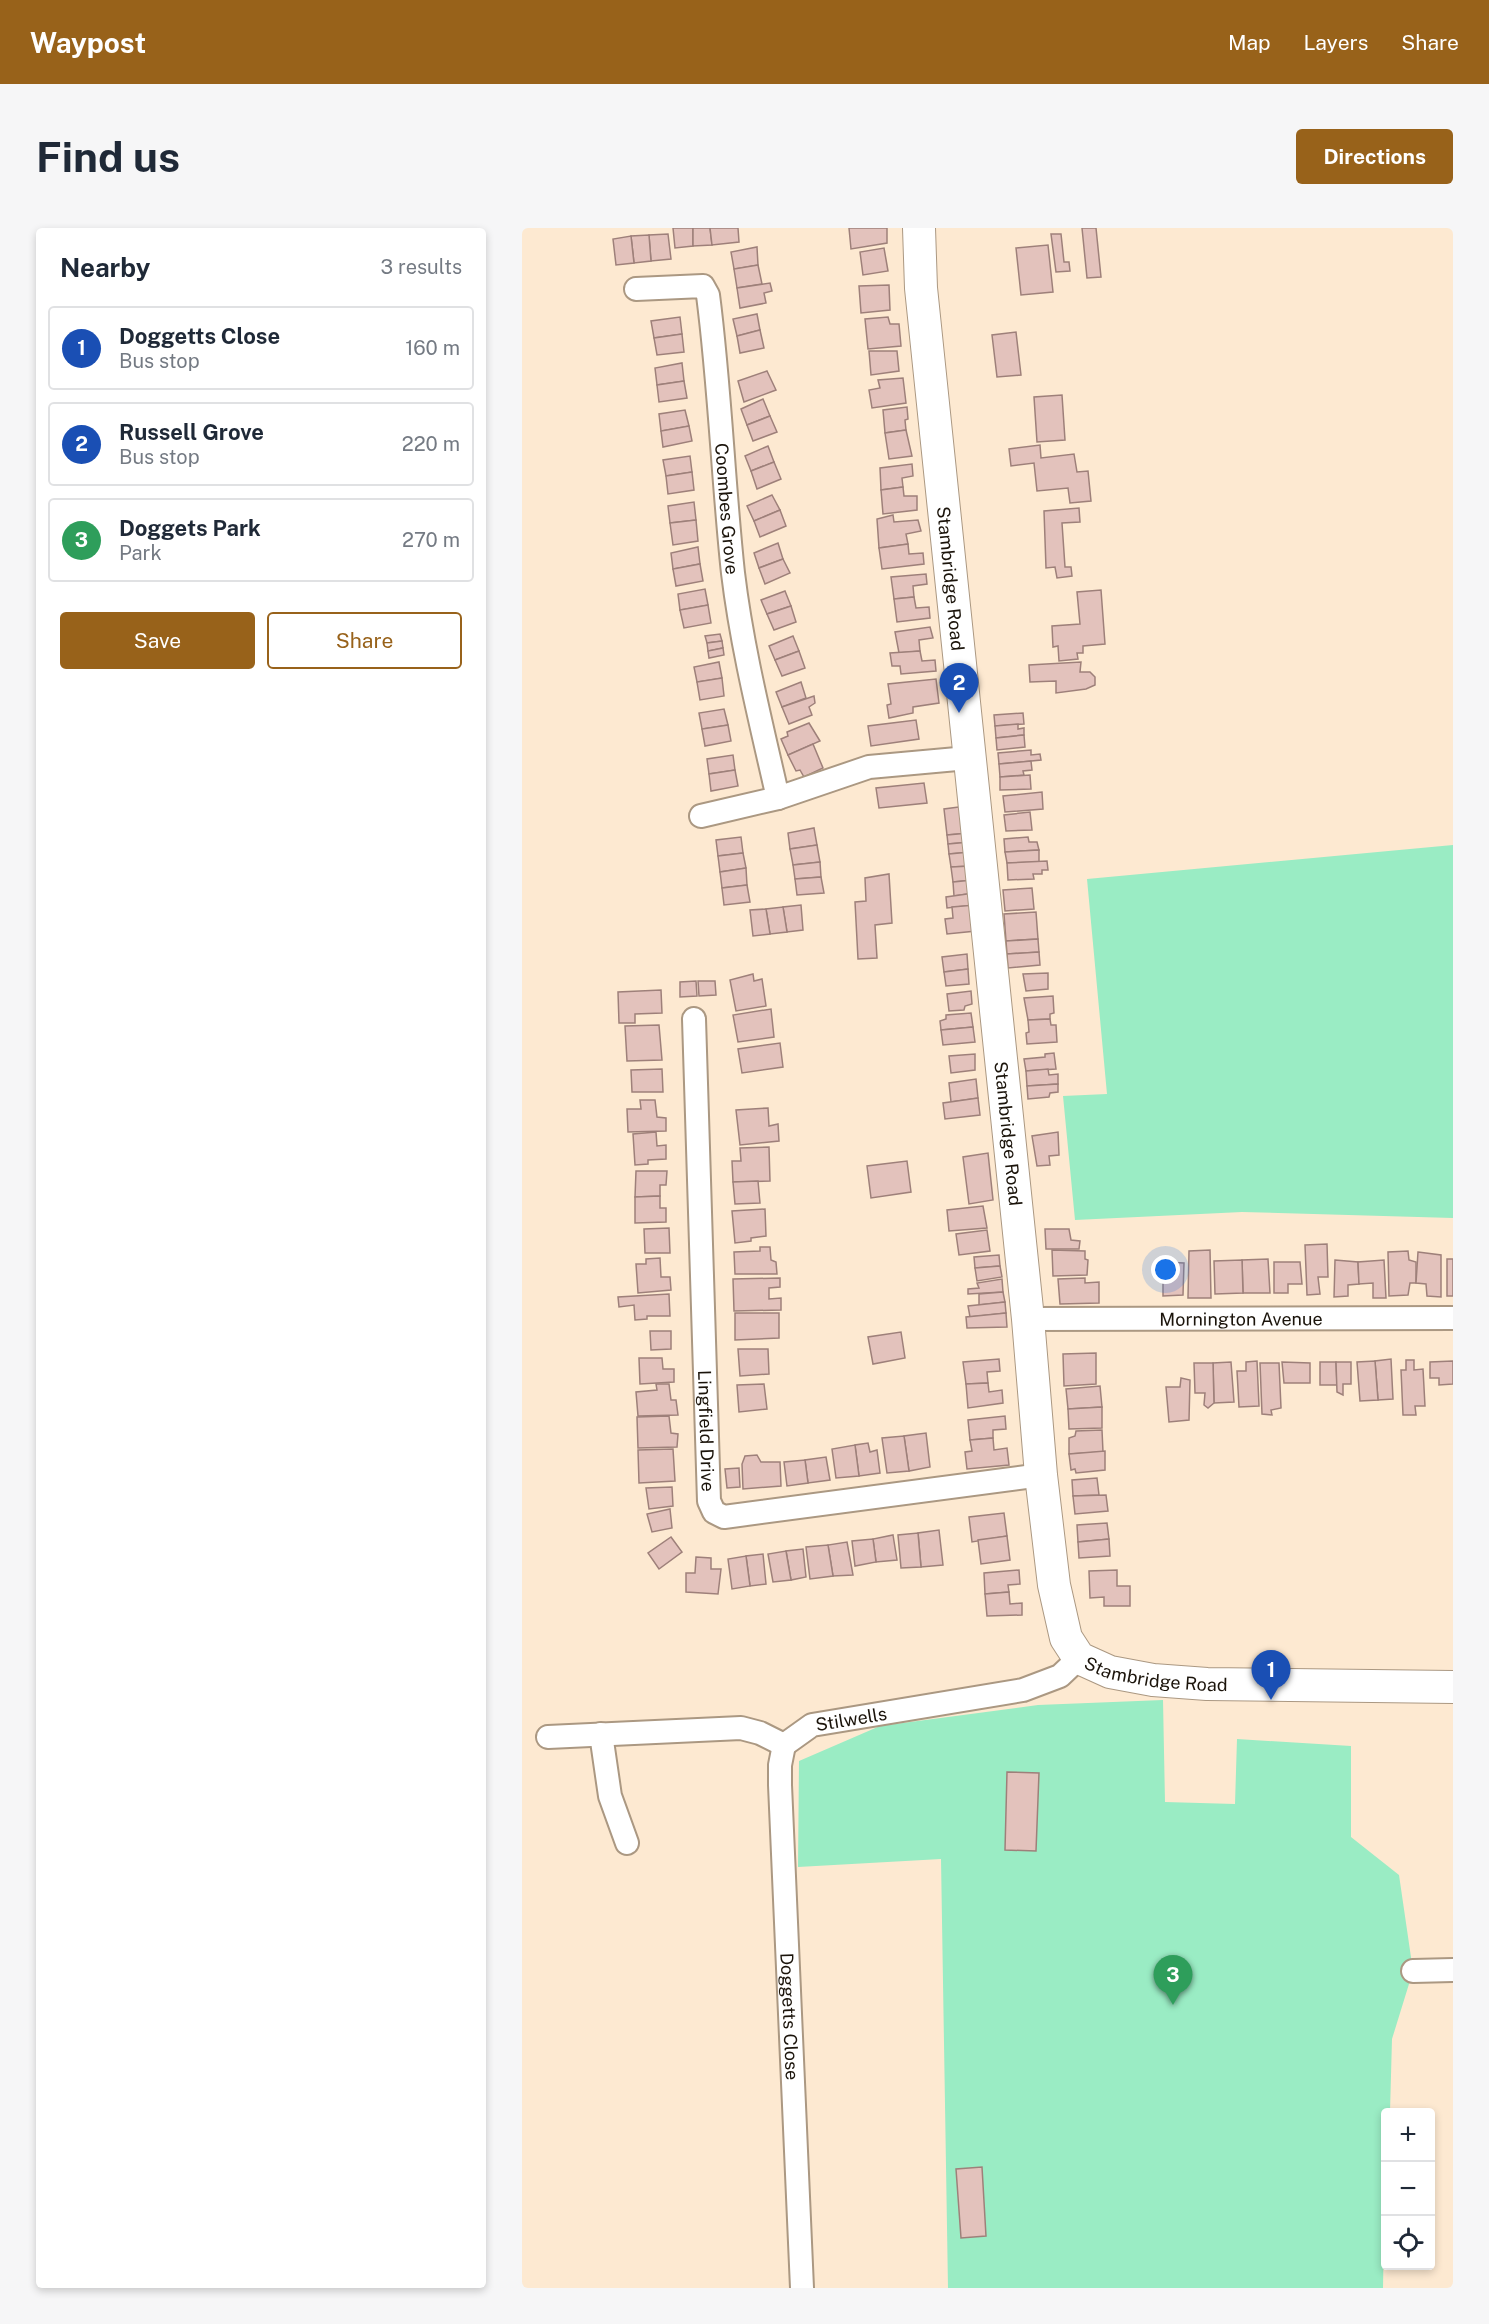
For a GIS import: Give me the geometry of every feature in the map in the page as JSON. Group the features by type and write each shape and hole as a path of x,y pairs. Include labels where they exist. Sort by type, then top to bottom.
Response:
{"street":[{"name":"Stambridge Road","path":"919,228 921,288 1029,1319 1041,1475 1059,1614 1066,1638 1079,1658 1110,1672 1153,1680 1207,1684 1453,1687"},
{"name":"Coombes Grove","path":"636,289 703,286 708,295 716,356 734,574 752,680 778,798"},
{"path":"701,816 778,798 869,767 969,758"},
{"name":"Lingfield Drive","path":"694,1019 709,1501 714,1512 724,1517 1041,1475"},
{"name":"Mornington Avenue","path":"1029,1319 1453,1318"},
{"name":"Stilwells","path":"784,1745 812,1725 1023,1690 1060,1676 1079,1658"},
{"path":"548,1737 741,1728 760,1733 784,1745"},
{"path":"602,1734 610,1796 627,1843"},
{"name":"Doggetts Close","path":"784,1745 780,1765 780,1785 802,2288"},
{"path":"1413,1971 1453,1970"}],"green space":[{"path":"1453,845 1453,1218 1242,1212 1075,1220 1063,1096 1107,1094 1087,879"},
{"path":"1163,1700 1165,1802 1235,1804 1237,1739 1351,1746 1351,1837 1399,1875 1413,1971 1392,2039 1390,2108 1381,2108 1383,2288 948,2288 941,1859 798,1867 799,1761 880,1726 1038,1705"}],"building":[{"path":"673,228 693,228 693,246 675,248"},
{"path":"693,228 710,228 712,245 693,246"},
{"path":"710,228 738,228 739,242 712,245"},
{"path":"849,228 887,228 887,243 851,249"},
{"path":"1082,228 1096,228 1101,277 1087,278"},
{"path":"668,234 671,259 651,261 649,235"},
{"path":"1051,234 1061,234 1064,262 1069,262 1070,271 1056,272"},
{"path":"649,235 651,261 634,263 631,236"},
{"path":"631,236 634,263 616,265 613,239"},
{"path":"1048,245 1053,292 1021,295 1016,248"},
{"path":"757,247 758,265 734,269 731,252"},
{"path":"884,248 888,271 863,275 860,252"},
{"path":"758,265 762,284 737,288 734,269"},
{"path":"770,283 772,291 764,293 766,303 740,308 737,288"},
{"path":"889,285 890,310 861,313 859,286"},
{"path":"757,314 760,330 737,336 733,319"},
{"path":"680,317 682,334 654,338 651,321"},
{"path":"888,317 890,324 899,324 901,346 868,349 865,319"},
{"path":"760,330 764,348 740,353 737,336"},
{"path":"1016,332 1021,375 997,377 992,335"},
{"path":"682,334 684,352 657,355 654,338"},
{"path":"869,351 897,351 899,371 871,375"},
{"path":"682,363 684,381 657,385 655,368"},
{"path":"767,371 776,390 744,402 738,381"},
{"path":"903,378 906,403 872,408 869,390 880,388 878,380"},
{"path":"684,381 687,398 659,402 657,385"},
{"path":"1062,395 1065,440 1037,442 1034,397"},
{"path":"763,399 770,416 747,425 741,409"},
{"path":"907,407 906,430 885,433 883,410"},
{"path":"685,410 689,426 661,431 659,414"},
{"path":"770,416 777,432 753,441 747,425"},
{"path":"689,426 692,441 663,447 661,431"},
{"path":"906,430 912,456 889,459 885,433"},
{"path":"1040,445 1041,458 1074,454 1077,472 1088,471 1091,501 1070,503 1068,488 1037,491 1034,463 1011,466 1009,449"},
{"path":"768,446 774,462 751,471 745,456"},
{"path":"690,456 692,472 666,476 663,460"},
{"path":"774,462 781,479 757,489 751,471"},
{"path":"912,464 913,476 902,478 903,487 881,490 880,468"},
{"path":"692,472 694,490 668,494 666,476"},
{"path":"903,487 904,496 917,496 917,510 883,514 881,490"},
{"path":"772,495 780,510 754,521 747,506"},
{"path":"694,502 696,520 670,523 668,506"},
{"path":"1079,508 1080,522 1062,523 1065,567 1071,567 1072,576 1057,578 1055,567 1046,568 1044,511"},
{"path":"780,510 786,526 760,537 754,521"},
{"path":"893,515 894,522 918,520 921,531 906,534 908,544 879,548 877,519"},
{"path":"696,520 698,541 673,545 670,523"},
{"path":"778,543 783,559 759,568 754,553"},
{"path":"908,544 909,554 923,553 924,564 882,569 879,548"},
{"path":"698,547 700,564 673,569 671,553"},
{"path":"783,559 790,573 765,584 759,568"},
{"path":"700,564 703,581 676,586 673,569"},
{"path":"926,574 927,584 913,586 914,597 894,599 891,577"},
{"path":"705,589 708,605 680,610 678,594"},
{"path":"1101,590 1105,644 1083,646 1083,653 1077,653 1078,659 1059,661 1058,646 1053,647 1052,626 1080,624 1077,592"},
{"path":"785,591 791,606 767,614 761,600"},
{"path":"914,597 916,608 929,607 930,618 897,622 894,599"},
{"path":"708,605 711,623 684,628 680,610"},
{"path":"791,606 796,622 774,630 767,614"},
{"path":"930,627 933,638 919,640 920,651 899,653 895,632"},
{"path":"720,634 722,641 707,643 705,636"},
{"path":"793,636 799,651 775,660 769,646"},
{"path":"722,641 723,648 708,651 707,643"},
{"path":"723,648 724,655 709,658 708,651"},
{"path":"799,651 805,668 782,676 775,660"},
{"path":"920,651 922,661 935,660 936,671 901,674 900,666 892,666 890,653"},
{"path":"719,662 722,678 697,682 694,667"},
{"path":"1081,662 1080,672 1090,672 1095,677 1095,685 1086,689 1056,693 1056,681 1030,682 1029,665"},
{"path":"722,678 724,696 700,700 697,682"},
{"path":"936,679 939,703 913,707 913,713 889,718 887,705 891,704 888,684"},
{"path":"801,682 806,698 782,707 776,692"},
{"path":"814,696 815,703 809,707 812,715 789,724 782,707"},
{"path":"724,709 728,725 702,729 699,713"},
{"path":"1023,713 1024,724 995,726 994,715"},
{"path":"916,720 919,739 871,746 868,726"},
{"path":"809,723 820,741 788,755 781,739 788,736 787,732"},
{"path":"1018,724 1018,729 1024,728 1024,735 996,738 995,726"},
{"path":"728,725 731,741 705,746 702,729"},
{"path":"1024,735 1025,747 997,750 996,738"},
{"path":"813,744 823,768 804,777 800,770 796,771 788,755"},
{"path":"1031,750 1031,755 1040,754 1041,760 999,764 998,753"},
{"path":"733,755 735,770 709,774 707,759"},
{"path":"1031,761 1032,770 1023,771 1024,775 1000,777 999,764"},
{"path":"735,770 738,786 711,791 709,774"},
{"path":"1030,775 1031,789 1000,790 1000,777"},
{"path":"924,783 927,803 879,808 876,788"},
{"path":"1042,792 1043,809 1005,812 1003,796"},
{"path":"966,806 969,833 947,835 944,809"},
{"path":"1030,812 1032,830 1006,831 1004,815"},
{"path":"814,828 817,845 790,849 788,833"},
{"path":"969,833 970,842 948,844 947,835"},
{"path":"741,837 743,853 718,856 716,840"},
{"path":"1028,837 1029,842 1037,842 1039,850 1005,852 1004,839"},
{"path":"970,842 970,852 949,854 948,844"},
{"path":"817,845 820,862 793,865 790,849"},
{"path":"1039,850 1039,862 1007,863 1005,852"},
{"path":"970,852 971,866 951,867 949,854"},
{"path":"743,853 746,868 720,872 718,856"},
{"path":"1047,861 1048,870 1042,870 1042,874 1033,874 1034,879 1008,880 1007,863"},
{"path":"820,862 821,877 795,879 793,865"},
{"path":"971,866 973,880 953,882 951,867"},
{"path":"746,868 747,885 722,888 720,872"},
{"path":"889,874 892,923 875,925 877,958 858,959 855,902 866,901 865,878"},
{"path":"821,877 824,893 797,895 795,879"},
{"path":"973,880 974,893 954,896 953,882"},
{"path":"747,885 750,902 724,905 722,888"},
{"path":"1032,888 1034,909 1005,911 1003,890"},
{"path":"974,893 975,905 947,908 946,897"},
{"path":"801,905 803,930 787,932 783,907"},
{"path":"975,905 976,931 947,934 945,919 953,918 952,907"},
{"path":"783,907 787,932 770,934 766,909"},
{"path":"766,909 770,934 753,936 750,910"},
{"path":"1036,912 1038,939 1006,941 1004,914"},
{"path":"1038,939 1039,952 1007,954 1006,941"},
{"path":"1039,952 1040,965 1008,968 1007,954"},
{"path":"967,954 968,969 944,972 942,957"},
{"path":"968,969 969,984 946,986 944,972"},
{"path":"1048,973 1048,989 1026,991 1023,974"},
{"path":"753,974 754,981 762,979 766,1006 736,1011 730,980"},
{"path":"696,981 697,996 680,997 680,982"},
{"path":"698,981 715,981 716,995 699,996"},
{"path":"661,990 662,1013 635,1014 635,1023 619,1023 618,992"},
{"path":"971,991 972,1004 965,1006 964,1010 949,1011 947,994"},
{"path":"1053,996 1054,1013 1050,1014 1050,1019 1028,1020 1024,998"},
{"path":"771,1009 774,1037 738,1042 733,1015"},
{"path":"971,1013 973,1027 941,1030 940,1021 946,1019 946,1015"},
{"path":"1050,1019 1051,1025 1056,1025 1057,1042 1027,1044 1028,1020"},
{"path":"659,1025 662,1060 627,1061 625,1026"},
{"path":"973,1027 975,1042 943,1045 941,1030"},
{"path":"780,1043 783,1067 742,1073 738,1049"},
{"path":"1054,1053 1056,1069 1026,1071 1024,1059 1045,1057 1045,1054"},
{"path":"975,1054 975,1070 951,1073 949,1056"},
{"path":"662,1069 663,1092 632,1092 631,1070"},
{"path":"1048,1069 1049,1075 1058,1074 1058,1084 1027,1086 1026,1071"},
{"path":"976,1079 978,1098 951,1102 949,1083"},
{"path":"1058,1084 1058,1092 1050,1093 1049,1097 1028,1099 1027,1086"},
{"path":"978,1098 980,1115 945,1119 943,1103"},
{"path":"640,1100 655,1100 657,1117 666,1118 666,1131 628,1132 627,1109 641,1109"},
{"path":"768,1108 769,1126 778,1124 779,1141 740,1145 736,1110"},
{"path":"656,1132 657,1146 666,1145 666,1159 648,1160 648,1164 635,1165 633,1134"},
{"path":"1058,1132 1059,1155 1049,1156 1050,1165 1037,1166 1032,1136"},
{"path":"769,1147 770,1181 733,1182 732,1161 741,1161 740,1148"},
{"path":"988,1153 993,1200 969,1204 963,1157"},
{"path":"907,1161 911,1192 871,1198 867,1166"},
{"path":"636,1171 667,1171 666,1185 660,1185 660,1196 635,1197"},
{"path":"758,1181 760,1203 735,1204 733,1182"},
{"path":"660,1196 660,1208 666,1208 666,1222 635,1223 635,1197"},
{"path":"983,1206 987,1228 949,1231 947,1210"},
{"path":"765,1209 766,1236 735,1243 732,1211"},
{"path":"669,1228 670,1253 645,1253 644,1229"},
{"path":"1045,1229 1069,1229 1071,1240 1080,1241 1079,1249 1046,1249"},
{"path":"987,1230 990,1251 959,1255 956,1234"},
{"path":"1327,1244 1328,1277 1318,1277 1320,1294 1307,1295 1305,1245"},
{"path":"760,1247 770,1247 771,1260 776,1262 777,1274 735,1274 734,1252 760,1251"},
{"path":"1052,1250 1085,1251 1085,1259 1088,1260 1087,1275 1053,1276"},
{"path":"1210,1250 1211,1298 1188,1298 1189,1251"},
{"path":"1408,1251 1409,1260 1416,1262 1416,1283 1410,1283 1408,1295 1389,1296 1388,1252"},
{"path":"1418,1252 1441,1255 1441,1297 1427,1296 1426,1284 1416,1283"},
{"path":"999,1255 1000,1266 975,1268 974,1257"},
{"path":"660,1258 661,1277 670,1277 671,1290 638,1293 636,1264 646,1264 646,1259"},
{"path":"1268,1259 1270,1293 1243,1293 1242,1260"},
{"path":"1447,1259 1453,1259 1453,1296 1447,1296"},
{"path":"1242,1260 1243,1293 1215,1294 1214,1261"},
{"path":"1335,1260 1358,1262 1359,1284 1348,1285 1348,1296 1334,1297"},
{"path":"1384,1260 1386,1298 1373,1298 1373,1283 1359,1284 1358,1262"},
{"path":"1163,1262 1184,1263 1183,1295 1163,1296"},
{"path":"1274,1262 1300,1262 1302,1284 1288,1284 1288,1293 1274,1293"},
{"path":"1000,1266 1002,1277 977,1281 975,1268"},
{"path":"780,1278 780,1287 769,1288 769,1299 781,1298 781,1310 734,1311 733,1279"},
{"path":"1085,1278 1085,1283 1099,1282 1099,1303 1060,1304 1058,1279"},
{"path":"1002,1279 1003,1292 968,1294 968,1289 979,1288 977,1283"},
{"path":"1003,1292 1005,1302 979,1305 979,1294"},
{"path":"669,1294 670,1316 647,1316 647,1319 635,1320 634,1305 619,1307 618,1297"},
{"path":"1005,1302 1006,1313 970,1317 968,1306"},
{"path":"735,1313 779,1313 779,1338 735,1340"},
{"path":"1006,1313 1007,1327 967,1328 966,1317"},
{"path":"650,1331 671,1331 671,1349 651,1350"},
{"path":"901,1332 905,1358 873,1364 868,1337"},
{"path":"738,1349 768,1349 769,1374 740,1376"},
{"path":"1096,1353 1096,1384 1064,1386 1063,1354"},
{"path":"639,1358 662,1358 663,1369 674,1369 674,1382 640,1384"},
{"path":"999,1359 1000,1371 987,1372 988,1383 966,1384 963,1362"},
{"path":"1391,1359 1393,1399 1378,1400 1375,1361"},
{"path":"1406,1360 1414,1360 1414,1370 1423,1369 1425,1406 1415,1406 1416,1415 1403,1415 1401,1370 1406,1370"},
{"path":"1257,1361 1259,1406 1239,1407 1237,1371 1246,1371 1246,1362"},
{"path":"1375,1361 1378,1400 1360,1401 1357,1362"},
{"path":"1453,1361 1453,1384 1439,1385 1439,1378 1430,1378 1430,1362"},
{"path":"1231,1362 1234,1402 1214,1403 1213,1363"},
{"path":"1282,1362 1310,1363 1310,1383 1284,1383"},
{"path":"1320,1362 1336,1362 1337,1385 1320,1385"},
{"path":"1336,1362 1351,1362 1351,1384 1343,1384 1343,1395 1337,1392"},
{"path":"1194,1363 1213,1363 1214,1403 1208,1408 1204,1405 1205,1393 1195,1393"},
{"path":"1260,1363 1279,1363 1281,1408 1271,1410 1272,1415 1262,1414"},
{"path":"1181,1378 1190,1380 1189,1420 1169,1422 1166,1387 1180,1387"},
{"path":"988,1383 989,1392 1002,1390 1003,1403 968,1408 966,1384"},
{"path":"656,1384 669,1384 671,1400 676,1400 678,1415 638,1416 636,1392 657,1390"},
{"path":"764,1384 767,1409 739,1412 737,1385"},
{"path":"1100,1386 1102,1407 1068,1409 1066,1389"},
{"path":"1102,1407 1102,1428 1069,1429 1068,1409"},
{"path":"669,1416 671,1433 678,1434 677,1447 638,1448 637,1417"},
{"path":"1005,1416 1006,1429 993,1430 993,1438 970,1440 968,1420"},
{"path":"1102,1430 1103,1452 1069,1454 1069,1438 1075,1436 1076,1431"},
{"path":"926,1433 930,1467 909,1471 904,1436"},
{"path":"904,1436 909,1471 887,1473 882,1438"},
{"path":"993,1438 994,1450 1007,1448 1009,1465 967,1469 965,1452 972,1451 970,1440"},
{"path":"868,1443 870,1452 877,1450 880,1473 859,1476 855,1445"},
{"path":"855,1445 859,1476 836,1478 832,1449"},
{"path":"673,1449 675,1481 639,1483 638,1450"},
{"path":"1105,1451 1105,1470 1076,1473 1075,1469 1071,1470 1069,1454"},
{"path":"757,1455 761,1462 780,1462 781,1486 743,1489 742,1464 745,1456"},
{"path":"826,1457 830,1480 808,1483 805,1460"},
{"path":"805,1460 808,1483 787,1486 784,1462"},
{"path":"739,1468 740,1487 727,1488 725,1469"},
{"path":"1097,1478 1099,1495 1073,1496 1072,1480"},
{"path":"672,1487 673,1506 649,1509 646,1488"},
{"path":"1106,1495 1108,1511 1075,1514 1073,1496"},
{"path":"670,1509 672,1528 652,1532 647,1514"},
{"path":"1004,1513 1007,1536 972,1542 969,1517"},
{"path":"1107,1523 1109,1539 1078,1542 1077,1525"},
{"path":"939,1530 943,1565 921,1567 918,1533"},
{"path":"918,1533 921,1567 901,1568 898,1535"},
{"path":"893,1535 897,1560 876,1562 873,1539"},
{"path":"1007,1536 1010,1560 981,1564 978,1540"},
{"path":"671,1537 682,1552 659,1569 648,1553"},
{"path":"873,1539 876,1562 855,1566 852,1541"},
{"path":"1109,1539 1110,1556 1079,1558 1078,1542"},
{"path":"847,1542 853,1575 833,1576 828,1545"},
{"path":"828,1545 833,1576 810,1579 806,1547"},
{"path":"803,1549 806,1577 791,1580 786,1551"},
{"path":"786,1551 791,1580 773,1582 768,1554"},
{"path":"763,1554 766,1584 750,1586 746,1556"},
{"path":"746,1556 750,1586 732,1589 728,1559"},
{"path":"696,1557 711,1558 711,1569 721,1569 718,1594 686,1592 686,1573 695,1573"},
{"path":"1019,1570 1020,1584 1008,1585 1009,1592 985,1594 984,1573"},
{"path":"1117,1570 1117,1586 1130,1586 1130,1606 1104,1606 1104,1597 1090,1598 1089,1571"},
{"path":"1009,1592 1010,1604 1022,1603 1022,1615 987,1616 985,1594"},
{"path":"1007,1772 1039,1773 1036,1851 1005,1850"},
{"path":"982,2167 986,2236 961,2238 956,2169"}],"place":[{"name":"Russell Grove","path":"959,713"},
{"name":"Doggetts Close","path":"1271,1700"},
{"name":"Doggets Park","path":"1173,2005"}]}
